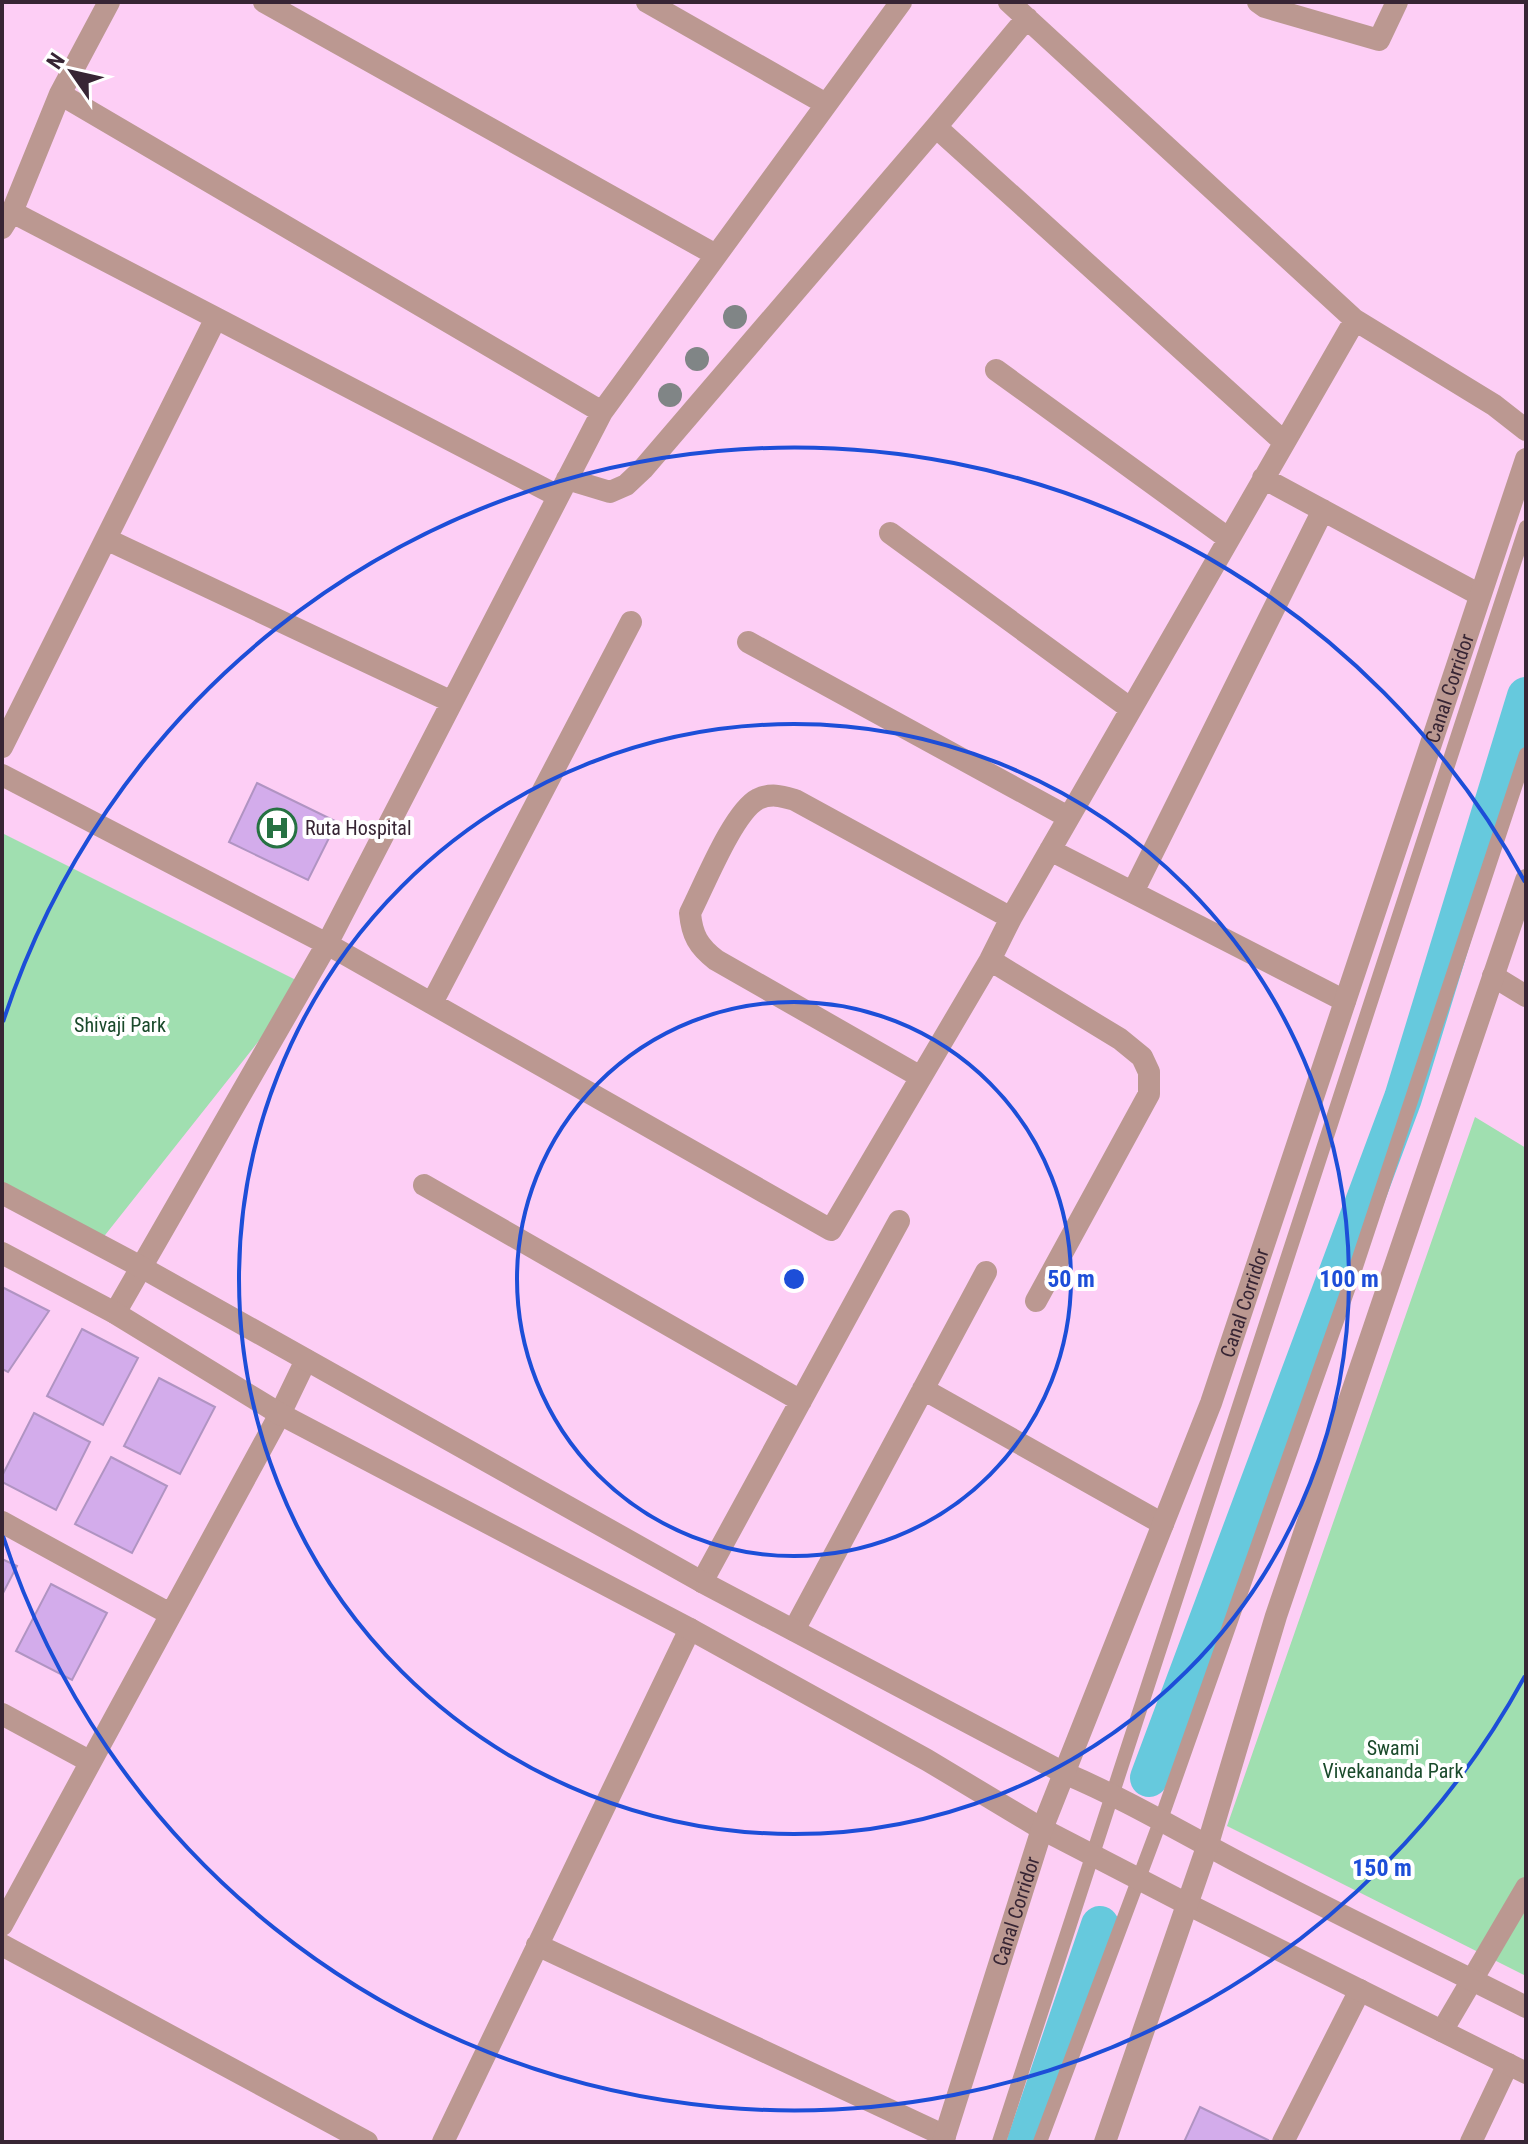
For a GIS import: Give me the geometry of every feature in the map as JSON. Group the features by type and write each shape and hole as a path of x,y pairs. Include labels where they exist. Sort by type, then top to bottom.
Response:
{"street":[{"path":"109,2 60,94 7,220 216,318 562,488 610,492 626,485 643,469 1027,18"},
{"path":"264,2 716,255"},
{"path":"647,2 826,104"},
{"path":"115,1313 327,944 602,412 901,2"},
{"path":"1009,2 1355,320 1494,405 1526,430"},
{"path":"1258,2 1265,7 1379,40 1397,2"},
{"path":"60,94 602,412"},
{"path":"936,127 1284,442"},
{"path":"2,747 216,318"},
{"path":"2,775 327,944 831,1230 990,960 1068,817 1355,320"},
{"path":"996,370 1229,539"},
{"name":"Canal Corridor","path":"944,2139 1042,1829 1211,1403 1526,459"},
{"path":"1263,478 1480,595"},
{"path":"1133,892 1323,510"},
{"path":"890,533 1131,709"},
{"path":"106,539 452,702"},
{"path":"432,1003 631,622"},
{"path":"748,642 1068,817"},
{"path":"919,1076 716,960 702,949 692,931 690,913 741,812 757,800 774,794 795,800 1011,918"},
{"path":"1050,850 1345,1001"},
{"path":"1105,2142 1207,1847 1276,1616 1526,880"},
{"path":"990,960 1120,1039 1142,1057 1149,1072 1149,1094 1036,1301"},
{"path":"1493,976 1526,996"},
{"path":"424,1185 801,1401"},
{"path":"2,1193 141,1267 702,1582 1064,1773 1114,1794 1207,1847 1526,2007"},
{"path":"702,1582 899,1221"},
{"path":"2,1253 115,1313 280,1414 690,1629 927,1760 1042,1829 1517,2068 1471,2142"},
{"path":"794,1630 986,1272"},
{"path":"2,1925 280,1414 306,1360"},
{"path":"923,1389 1163,1524"},
{"path":"2,1522 170,1614"},
{"path":"443,2142 690,1629"},
{"path":"2,1714 89,1761"},
{"path":"1442,2031 1526,1888"},
{"path":"2,1945 367,2142"},
{"path":"537,1945 944,2139"},
{"path":"1283,2142 1360,1990"}],"lane":[{"path":"999,2142 1526,527"},
{"path":"1040,2142 1160,1822 1356,1267 1526,754"}],"green space":[{"name":"Shivaji Park","path":"2,833 304,984 98,1244 2,1193"},
{"name":"Swami Vivekananda Park","path":"1475,1117 1526,1148 1526,1976 1227,1826"}],"building":[{"path":"257,783 337,822 308,880 229,842"},
{"path":"2,1287 49,1311 8,1372 2,1369"},
{"path":"82,1329 138,1358 103,1425 47,1396"},
{"path":"159,1378 215,1407 180,1474 124,1446"},
{"path":"34,1413 90,1442 56,1510 2,1482 2,1476"},
{"path":"111,1457 167,1486 132,1553 75,1524"},
{"path":"2,1559 17,1566 2,1595"},
{"path":"51,1584 107,1613 72,1680 16,1651"},
{"path":"1200,2107 1268,2140 1267,2142 1184,2142"}],"waterway":[{"path":"1149,1778 1403,1098 1526,696"},
{"path":"1026,2142 1100,1925"}],"place":[{"name":"Ruta Hospital","path":"277,828"}]}
